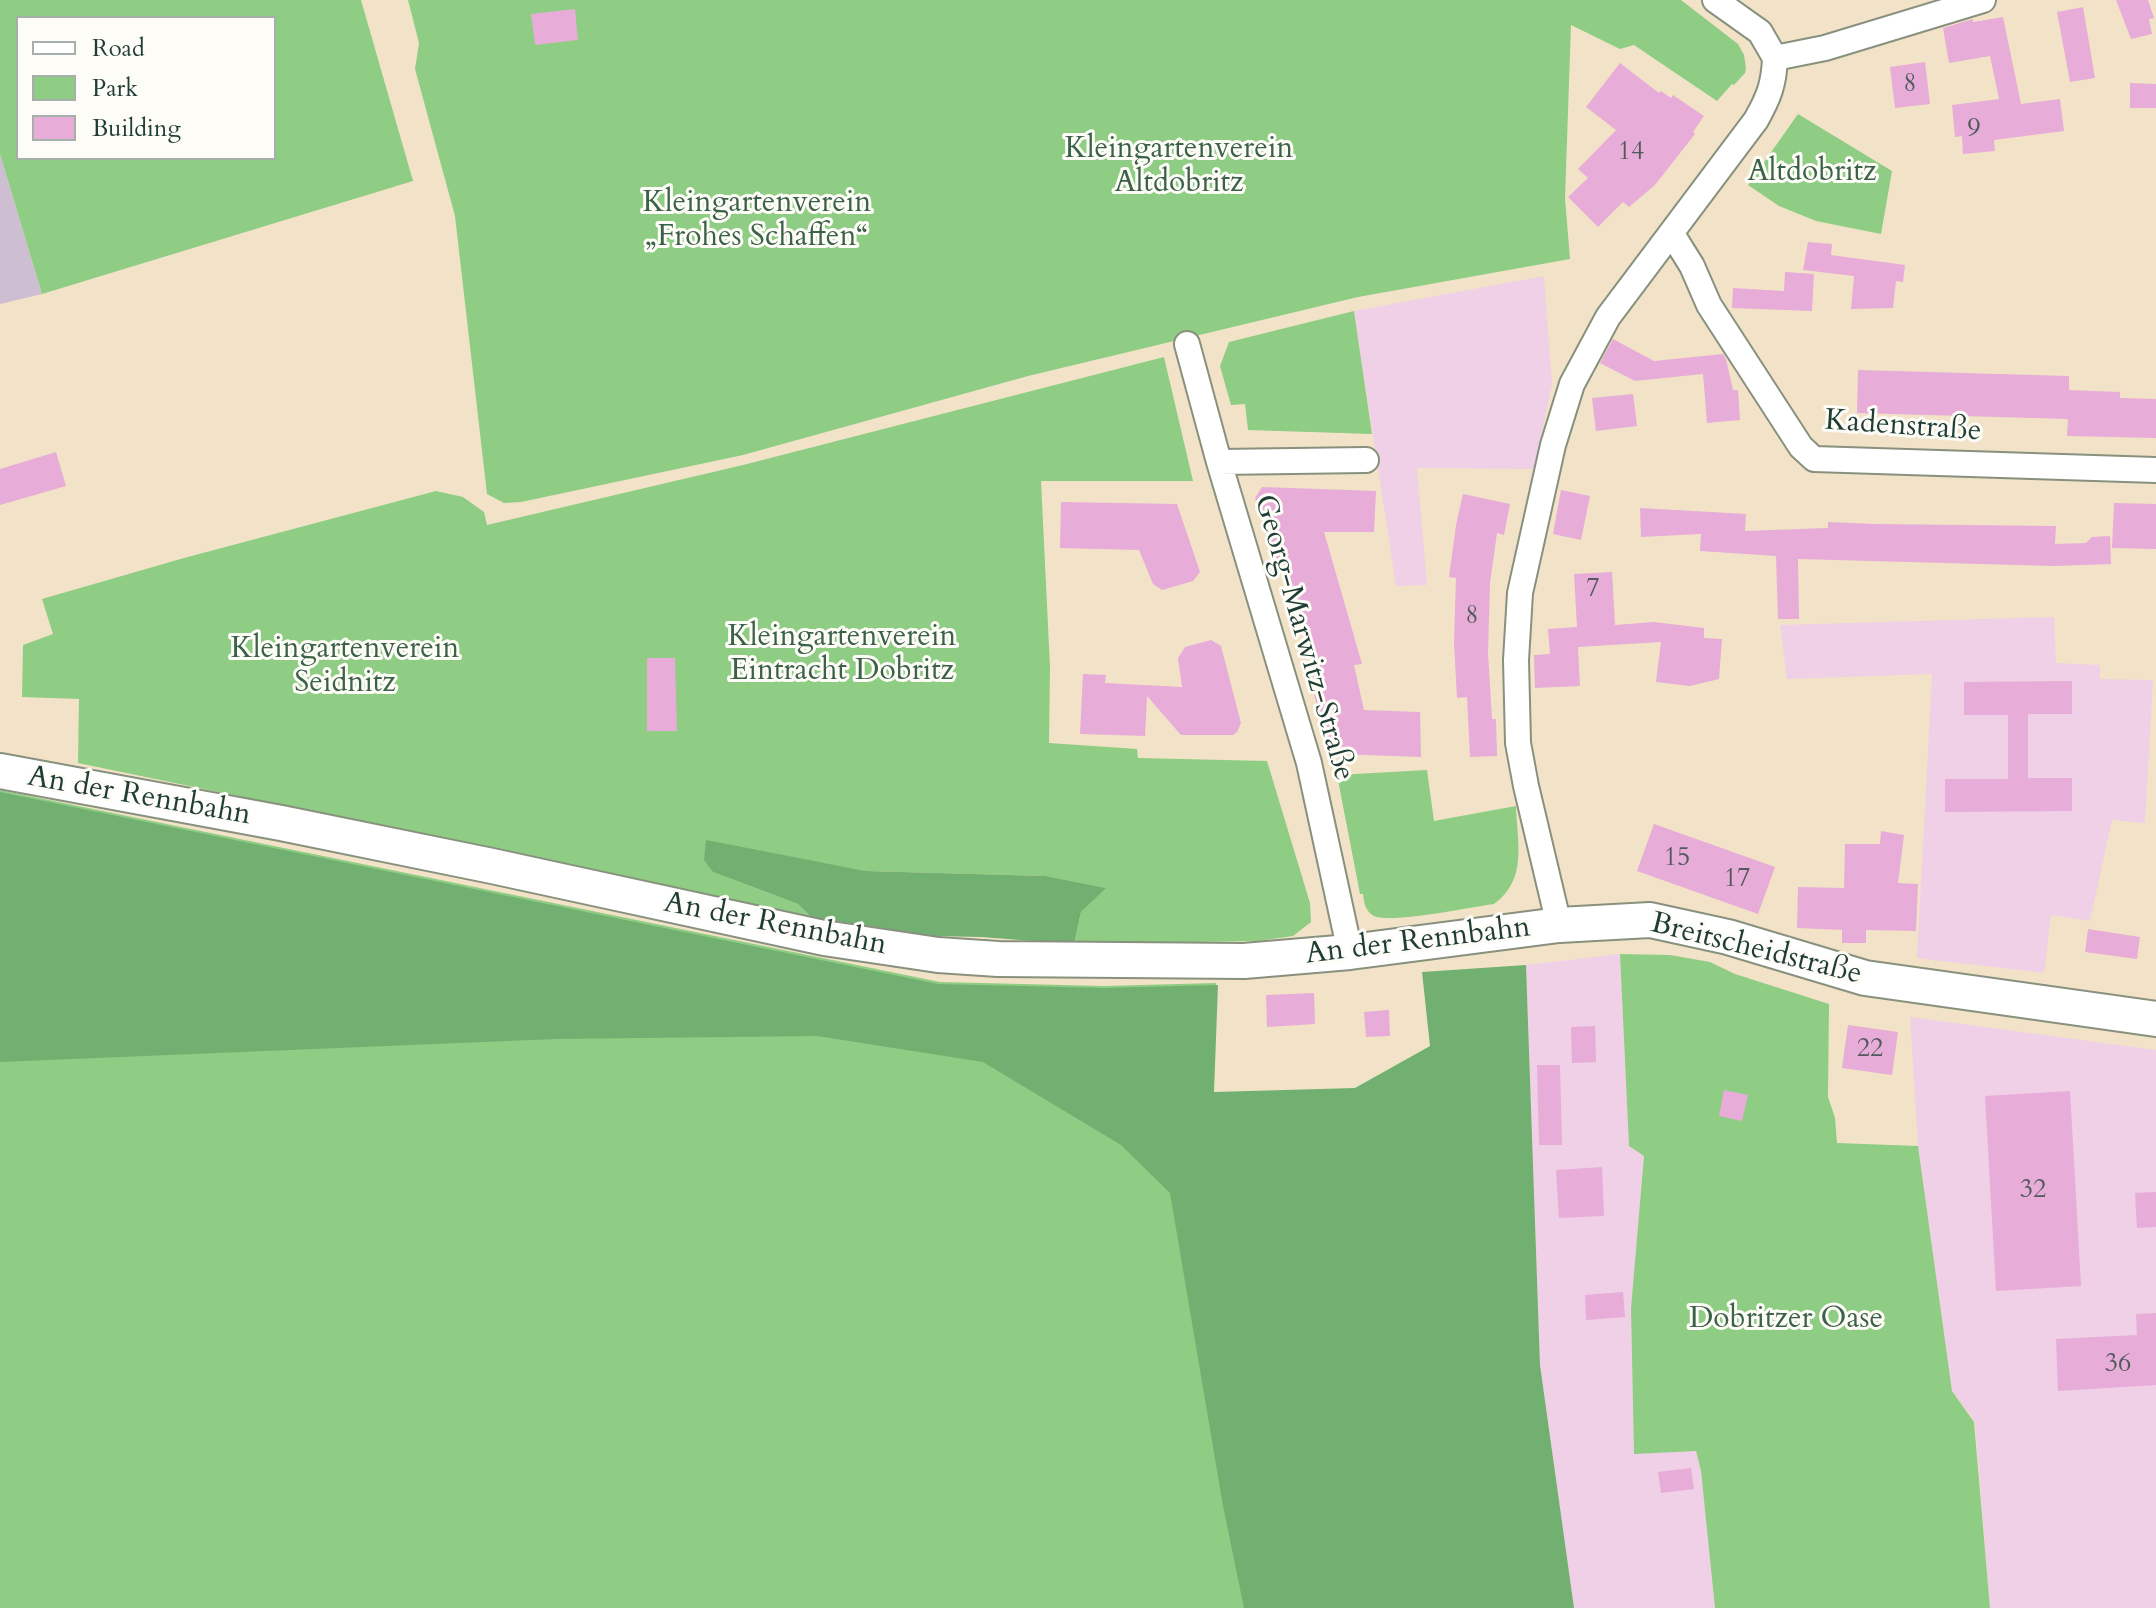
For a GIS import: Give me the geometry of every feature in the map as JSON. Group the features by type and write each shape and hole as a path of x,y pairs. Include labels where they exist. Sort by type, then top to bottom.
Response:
{"main road":[{"name":"An der Rennbahn","path":"0,771 281,823 824,938 938,955 998,959 1244,961 1350,952 1559,925"},
{"name":"Breitscheidstraße","path":"1559,925 1650,920 1728,937 1865,978 2156,1019"}],"street":[{"path":"1559,925 1518,743 1516,660 1520,593 1553,445 1572,384 1608,317 1756,120 1769,97 1774,81 1775,58 1760,32 1715,0"},
{"path":"1775,58 1825,48 1983,0"},
{"name":"Kadenstraße","path":"1672,234 1692,266 1709,305 1801,447 1814,459 2156,470"},
{"name":"Georg-Marwitz-Straße","path":"1187,344 1309,763 1350,952"},
{"path":"1219,462 1366,460"}],"shaded area":[{"path":"0,154 42,294 0,304"},
{"path":"1544,276 1552,385 1534,469 1417,468 1427,585 1396,586 1354,311"},
{"path":"2054,617 2056,663 2100,665 2100,679 2153,680 2145,823 2112,820 2090,921 2051,915 2044,973 1917,958 1932,674 1787,679 1780,625"},
{"path":"1620,954 1629,1146 1644,1156 1631,1308 1634,1453 1696,1451 1701,1471 1715,1608 1574,1608 1540,1365 1526,965"},
{"path":"1910,1017 2156,1050 2156,1608 1990,1608 1975,1422 1952,1391 1918,1146"}],"green space":[{"path":"0,0 361,0 413,181 42,294 0,154"},
{"path":"408,0 1681,0 1738,44 1746,68 1745,73 1717,101 1634,45 1620,49 1571,25 1565,198 1570,259 1358,297 1028,376 743,455 504,503 487,494 455,216 415,69 419,43"},
{"name":"Altdobritz","path":"1798,114 1892,171 1881,234 1816,221 1779,206 1748,185"},
{"path":"1354,311 1372,434 1248,430 1245,404 1231,405 1220,366 1229,342"},
{"path":"1164,357 1193,481 1041,481 1050,667 1049,743 1137,749 1138,758 1267,761 1310,903 1311,922 1293,936 1258,941 1074,944 1081,912 1105,888 1046,876 866,871 706,841 713,872 798,904 811,917 78,763 79,699 22,697 23,645 53,634 42,599 436,491 463,497 484,512 487,525 743,465"},
{"path":"1427,770 1434,821 1516,806 1516,872 1505,894 1494,904 1413,917 1374,916 1367,909 1363,894 1360,894 1337,775"},
{"path":"0,790 940,982 1104,986 1216,983 1206,1091 1560,1608 0,1608"},
{"path":"0,792 938,984 1104,988 1218,985 1214,1092 1355,1088 1430,1046 1422,972 1526,965 1540,1365 1574,1608 1244,1608 1223,1506 1170,1193 1121,1145 983,1062 817,1036 556,1039 0,1062"},
{"path":"706,840 866,871 1046,876 1106,888 1081,912 1074,944 933,936 811,917 798,904 713,872 704,860"},
{"name":"Dobritzer Oase","path":"1620,954 1670,955 1710,962 1735,974 1829,1004 1828,1097 1835,1118 1837,1143 1918,1146 1952,1391 1974,1422 1990,1608 1715,1608 1701,1471 1696,1451 1634,1454 1631,1308 1644,1156 1629,1146"}],"building":[{"path":"2116,0 2148,0 2154,18 2149,19 2152,34 2131,39"},
{"path":"2083,7 2095,78 2070,82 2057,12"},
{"path":"575,9 578,40 535,45 531,14"},
{"path":"2003,17 2021,104 2060,99 2064,131 1994,140 1995,151 1963,154 1962,136 1955,137 1952,105 1999,99 1990,56 1949,63 1943,28 1973,19 1973,22"},
{"path":"1925,62 1930,104 1895,108 1890,67"},
{"path":"1620,63 1659,93 1661,91 1671,98 1673,95 1704,116 1693,132 1695,134 1655,185 1629,207 1623,202 1598,227 1568,197 1588,178 1578,169 1616,130 1586,107"},
{"path":"2130,83 2156,84 2156,108 2130,108"},
{"path":"1808,242 1832,244 1831,255 1905,265 1903,282 1896,281 1893,308 1851,309 1854,276 1803,270"},
{"path":"1785,272 1814,274 1812,311 1732,308 1733,288 1784,291"},
{"path":"1613,339 1654,361 1723,354 1733,390 1738,390 1740,420 1707,423 1703,374 1635,381 1600,363"},
{"path":"1858,370 2069,376 2069,390 2120,392 2120,398 2156,399 2156,438 2067,436 2068,419 1857,413"},
{"path":"1633,394 1637,426 1596,431 1592,398"},
{"path":"56,452 66,486 0,505 0,469"},
{"path":"1262,487 1376,491 1374,532 1324,532 1362,664 1354,665 1364,710 1420,712 1421,757 1338,754 1329,747 1310,680 1317,671 1286,566 1275,561 1255,498"},
{"path":"1561,490 1590,496 1581,540 1553,534"},
{"path":"1463,494 1510,504 1504,535 1497,533 1490,583 1488,653 1497,756 1470,757 1467,697 1457,698 1454,643 1456,578 1449,577"},
{"path":"1061,502 1177,504 1200,572 1193,581 1162,590 1153,584 1139,550 1060,548"},
{"path":"2114,503 2156,504 2156,549 2112,548"},
{"path":"1640,508 1746,514 1745,531 1828,528 1828,522 2056,526 2055,544 2086,543 2092,537 2110,536 2111,564 2055,566 1798,559 1799,619 1778,619 1776,556 1700,551 1701,534 1641,537"},
{"path":"1612,572 1615,625 1654,622 1704,628 1704,638 1722,639 1719,679 1690,686 1656,682 1661,642 1578,647 1580,686 1535,688 1534,655 1550,654 1548,629 1577,627 1574,574"},
{"path":"1211,640 1221,646 1241,723 1233,735 1181,735 1147,696 1145,736 1080,734 1083,674 1106,675 1105,683 1182,687 1178,658 1185,647"},
{"path":"647,658 675,658 677,731 647,731"},
{"path":"2072,681 2072,714 2028,714 2028,778 2072,778 2072,811 1945,812 1945,779 2008,779 2008,715 1964,715 1964,682"},
{"path":"1654,824 1775,867 1758,914 1637,871"},
{"path":"1881,831 1904,835 1898,883 1918,884 1916,931 1866,930 1866,943 1842,943 1842,930 1797,928 1798,887 1844,888 1845,844 1880,844"},
{"path":"2088,929 2140,937 2137,959 2085,952"},
{"path":"1314,993 1315,1024 1267,1027 1266,995"},
{"path":"1389,1010 1390,1036 1366,1037 1364,1012"},
{"path":"1848,1025 1898,1032 1892,1075 1842,1068"},
{"path":"1595,1026 1596,1062 1572,1063 1571,1027"},
{"path":"1537,1065 1560,1065 1562,1145 1539,1145"},
{"path":"1724,1090 1748,1095 1742,1121 1719,1116"},
{"path":"2070,1091 2081,1286 1996,1291 1985,1096"},
{"path":"1602,1167 1604,1216 1559,1218 1556,1170"},
{"path":"2156,1192 2156,1227 2137,1228 2135,1193"},
{"path":"1623,1292 1625,1317 1586,1320 1585,1295"},
{"path":"2156,1313 2156,1385 2058,1391 2056,1339 2137,1335 2136,1314"},
{"path":"1691,1468 1694,1489 1661,1493 1658,1472"}],"park label":[{"name":"Kleingartenverein Altdobritz","path":"1179,167"},
{"name":"Kleingartenverein „Frohes Schaffen“","path":"757,221"},
{"name":"Kleingartenverein Eintracht Dobritz","path":"842,655"},
{"name":"Kleingartenverein Seidnitz","path":"345,667"}]}
